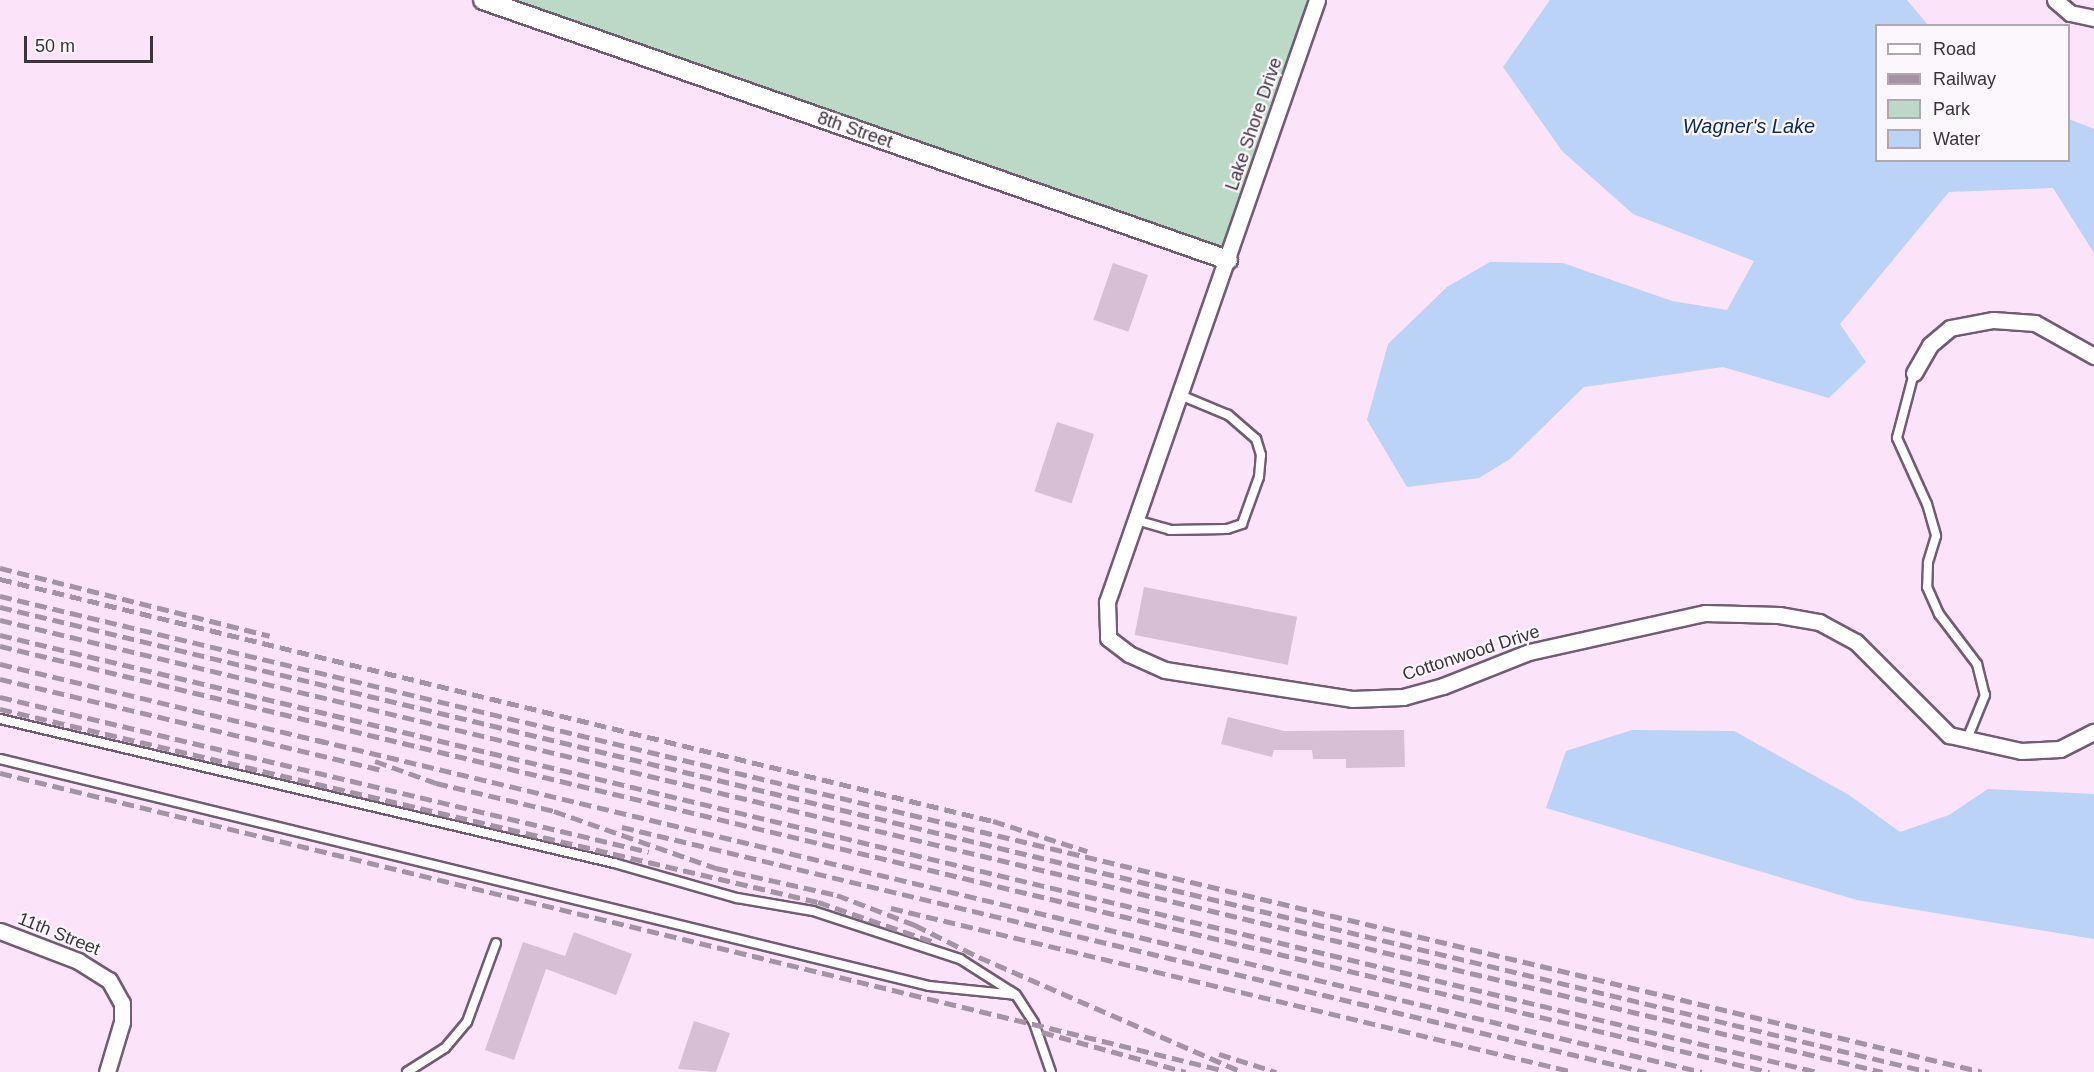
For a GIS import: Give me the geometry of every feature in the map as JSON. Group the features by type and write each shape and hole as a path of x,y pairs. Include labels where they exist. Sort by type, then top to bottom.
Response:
{"street":[{"name":"8th Street","path":"483,0 1228,260"},
{"name":"Lake Shore Drive","path":"1228,260 1317,0"},
{"path":"2055,0 2070,13 2094,18"},
{"name":"Cottonwood Drive","path":"1228,260 1107,602 1108,638 1129,654 1165,670 1304,694 1352,699 1403,697 1443,686 1528,652 1624,630 1705,614 1779,615 1819,622 1856,642 1949,735 2021,751 2060,749 2094,732"},
{"path":"1914,373 1930,345 1950,328 1993,320 2036,322 2094,356"},
{"name":"11th Street","path":"0,932 97,970 109,980 122,1003 122,1022 107,1072"}],"lane":[{"path":"1914,373 1897,438 1927,504 1936,536 1928,563 1928,587 1939,614 1977,664 1985,695 1966,740"},
{"path":"1136,520 1170,530 1206,531 1242,524 1259,477 1261,455 1256,439 1228,415 1180,395"},
{"path":"0,719 614,864 737,898 813,911 960,959 1016,995 1034,1023 1051,1072"},
{"path":"0,759 929,986 1016,995"},
{"path":"407,1072 445,1048 467,1022 496,943"}],"green space":[{"path":"483,0 1317,0 1228,260"}],"water":[{"name":"Wagner's Lake","path":"1550,0 1907,0 1927,24 1875,24 1875,162 2070,162 2070,119 2094,129 2094,253 2053,188 1949,192 1840,324 1866,362 1829,398 1723,367 1584,387 1510,459 1479,478 1407,487 1367,420 1388,344 1447,287 1490,262 1563,263 1672,301 1727,310 1754,261 1633,214 1562,151 1503,67"},
{"path":"1632,730 1734,731 1849,795 1900,832 1949,815 1988,789 2094,794 2094,939 1857,900 1546,808 1566,751"}],"building":[{"path":"1113,263 1148,275 1128,332 1093,320"},
{"path":"1057,422 1094,434 1072,503 1034,491"},
{"path":"1144,587 1297,617 1288,665 1135,635"},
{"path":"1228,717 1284,731 1404,730 1405,767 1346,768 1346,759 1313,759 1312,750 1274,750 1272,757 1221,744"},
{"path":"574,932 632,954 616,995 546,969 514,1060 485,1050 523,942 565,956"},
{"path":"694,1021 730,1033 716,1072 678,1069"}],"railway":[{"path":"0,568 270,636"},
{"path":"0,579 993,821 1087,851"},
{"path":"0,596 1982,1072"},
{"path":"0,607 1929,1072"},
{"path":"0,620 1882,1072"},
{"path":"0,635 1818,1072"},
{"path":"0,646 1769,1072"},
{"path":"0,664 325,742"},
{"path":"0,679 385,771"},
{"path":"0,697 649,852"},
{"path":"0,709 818,902 934,942"},
{"path":"317,740 1702,1072"},
{"path":"375,761 436,783 554,811 716,868 837,895 915,925 979,957 1242,1072"},
{"path":"0,773 1222,1070"},
{"path":"622,827 1646,1072"},
{"path":"891,908 1574,1072"},
{"path":"1042,1032 1186,1072"},
{"path":"1219,1054 1276,1072"}]}
